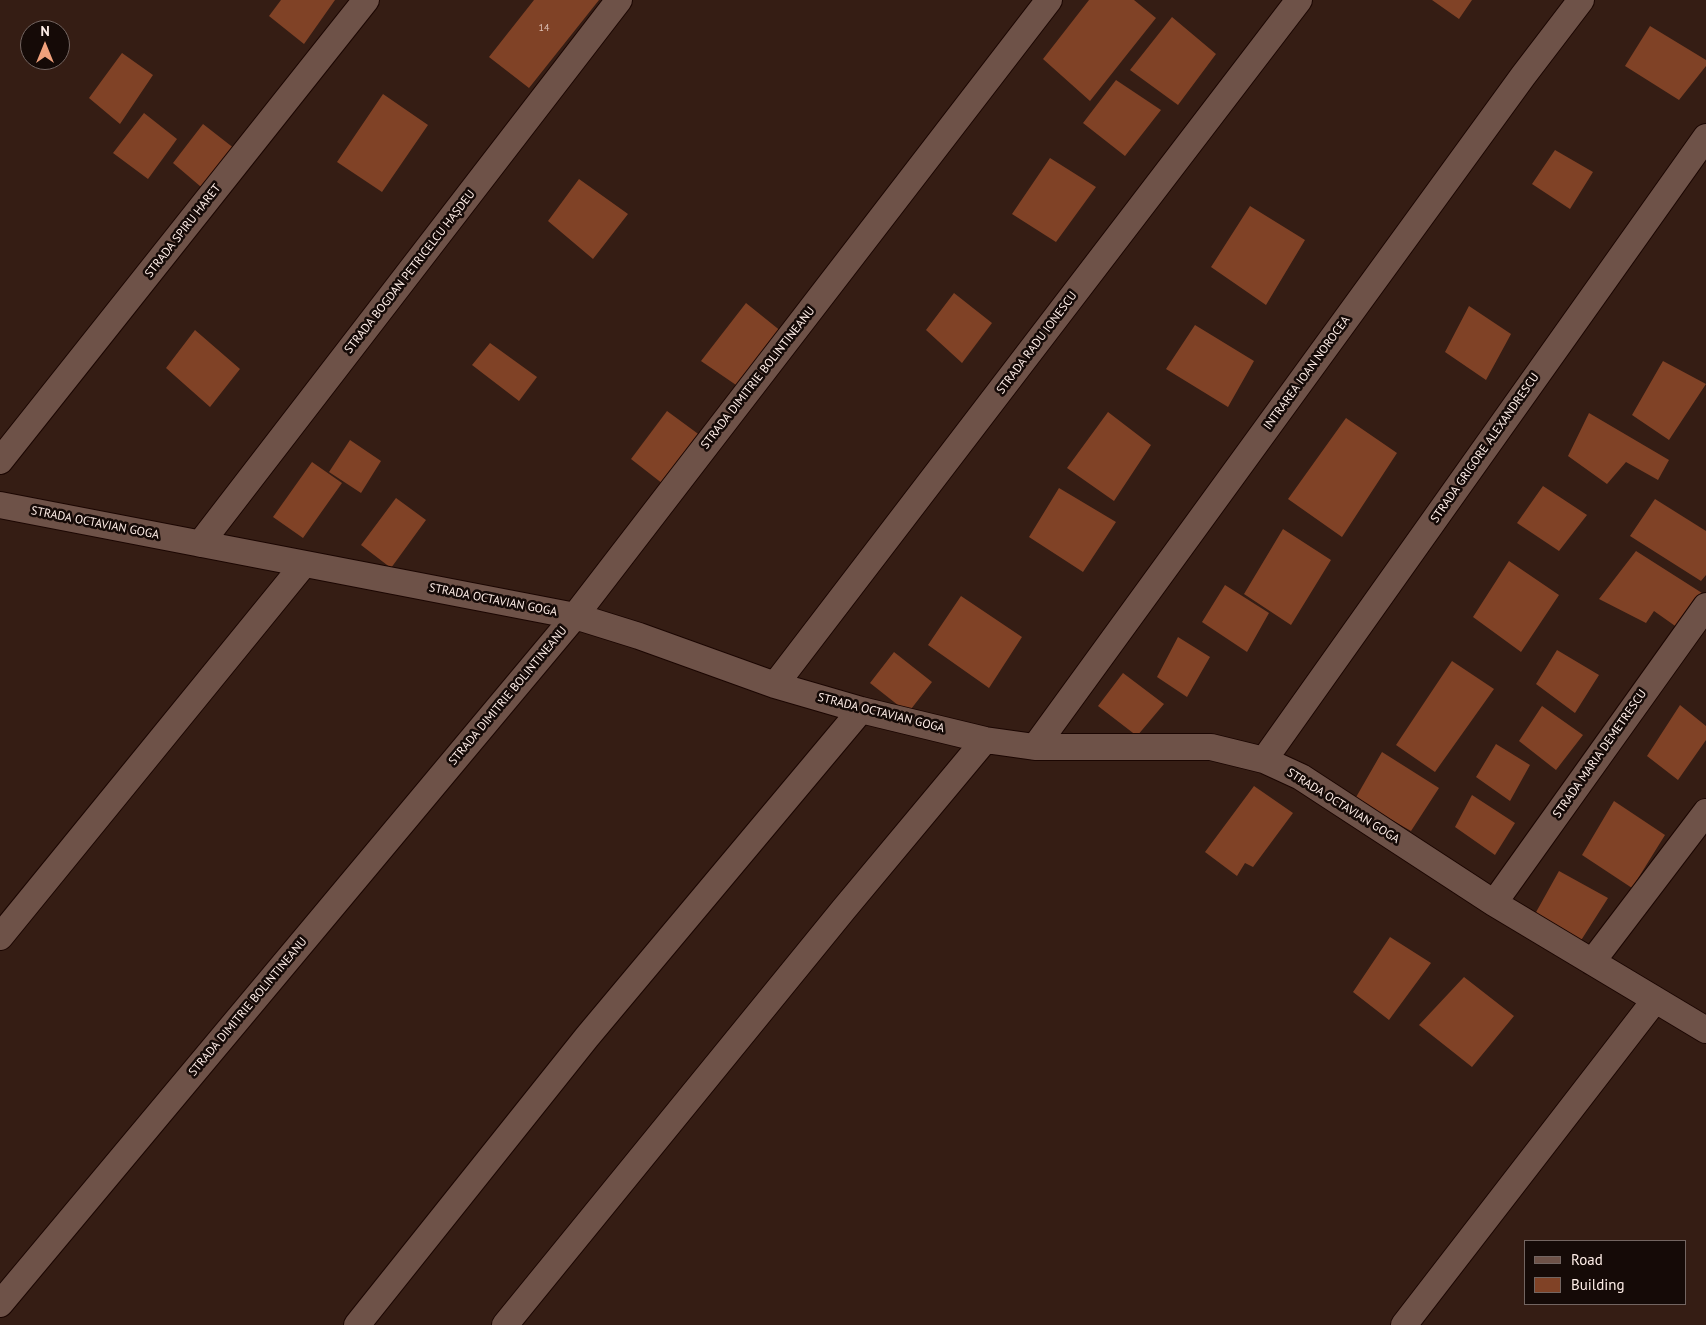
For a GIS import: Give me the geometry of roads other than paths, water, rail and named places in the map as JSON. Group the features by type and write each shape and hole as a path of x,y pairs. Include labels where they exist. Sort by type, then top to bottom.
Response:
{"street":[{"name":"STRADA SPIRU HARET","path":"0,462 366,0"},
{"name":"STRADA BOGDAN PETRICELCU HAȘDEU","path":"200,544 619,0"},
{"name":"STRADA DIMITRIE BOLINTINEANU","path":"0,1304 575,616 1049,0"},
{"name":"STRADA RADU IONESCU","path":"775,685 1299,0"},
{"name":"INTRAREA IOAN NOROCEA","path":"1035,747 1523,76 1581,0"},
{"name":"STRADA GRIGORE ALEXANDRESCU","path":"1264,760 1706,137"},
{"name":"STRADA OCTAVIAN GOGA","path":"0,505 575,616 639,636 775,685 860,710 985,740 1035,747 1211,747 1264,760 1301,777 1494,903 1706,1030"},
{"path":"0,937 304,564"},
{"name":"STRADA MARIA DEMETRESCU","path":"1494,903 1706,606"},
{"path":"357,1325 587,1037 860,710"},
{"path":"504,1325 844,909 985,740"},
{"path":"1592,962 1706,812"},
{"path":"1404,1325 1655,1000"}]}
